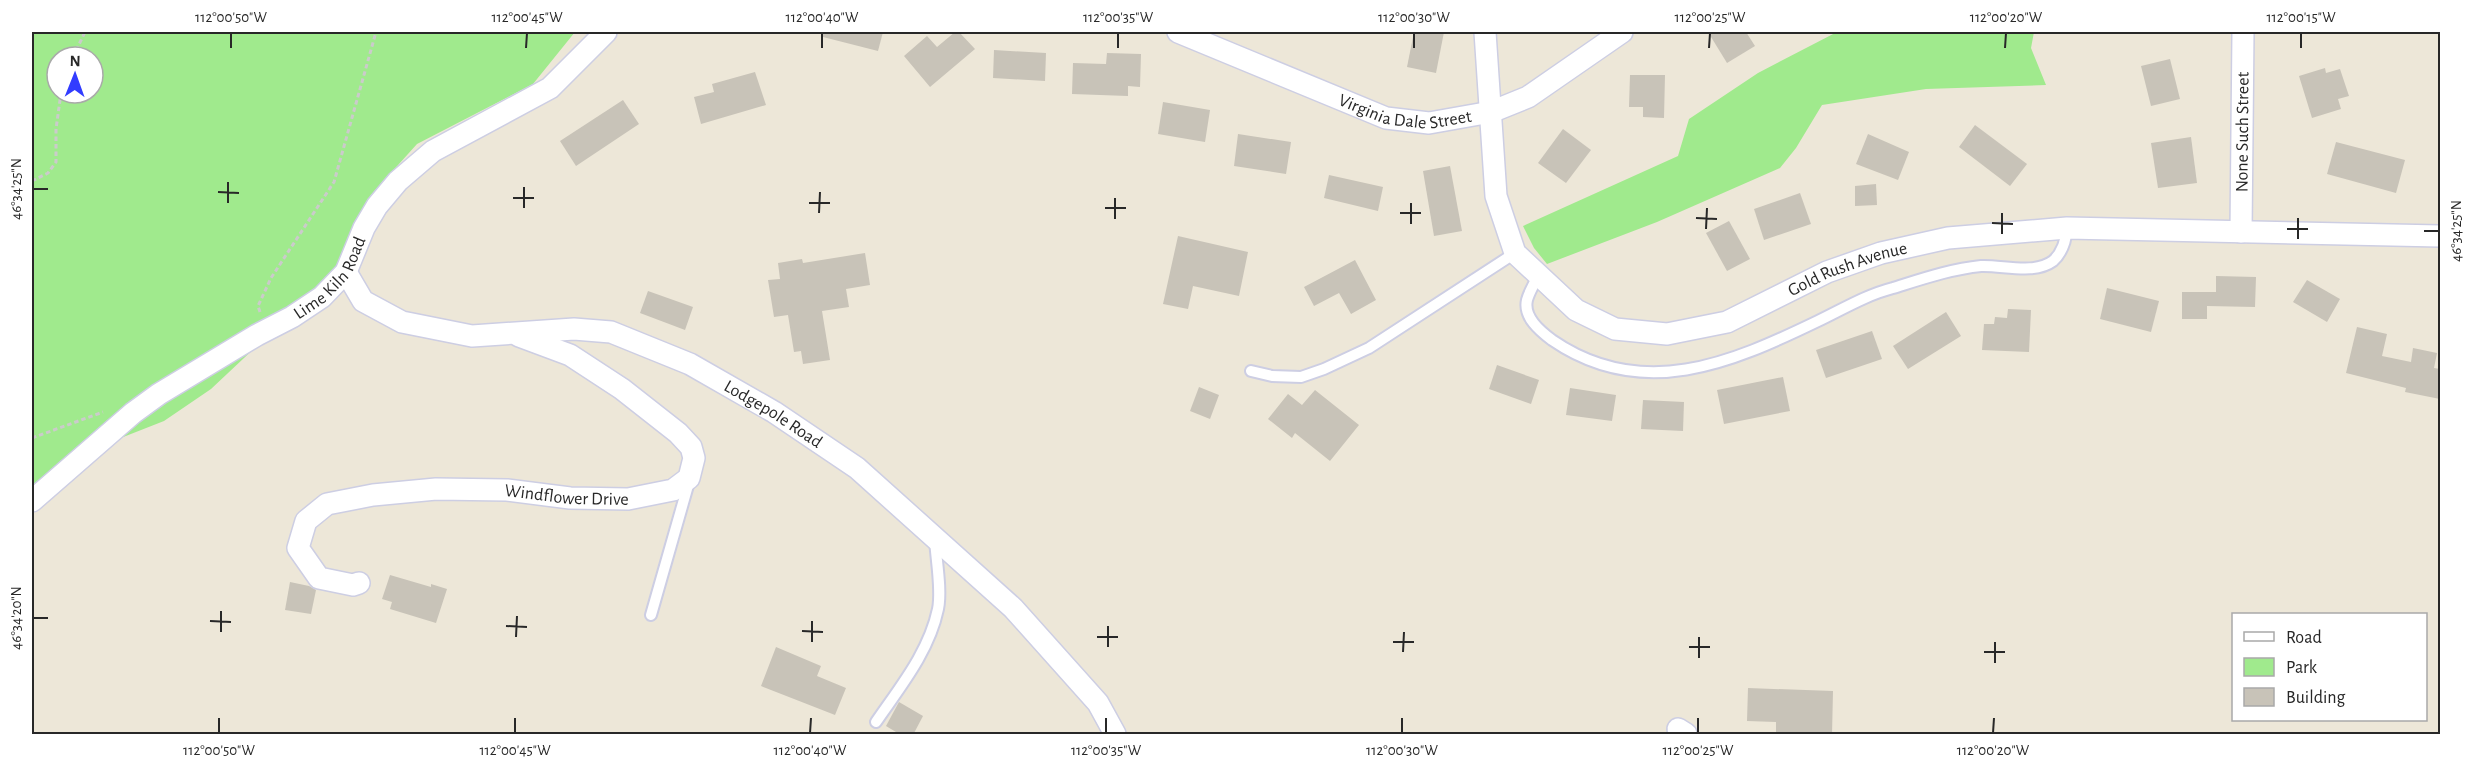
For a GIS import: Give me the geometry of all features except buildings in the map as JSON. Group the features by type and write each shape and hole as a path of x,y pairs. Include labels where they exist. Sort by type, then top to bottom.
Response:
{"street":[{"name":"Lime Kiln Road","path":"32,501 133,413 159,394 322,297 346,272 364,228 377,206 398,181 433,150 550,88 606,32"},
{"name":"Virginia Dale Street","path":"1178,32 1386,118 1429,123 1491,112 1528,97 1622,32"},
{"name":"Gold Rush Avenue","path":"1485,32 1496,196 1515,253 1576,310 1616,329 1667,334 1727,322 1827,272 1881,253 1948,238 2067,228 2440,236"},
{"name":"None Such Street","path":"2241,232 2243,32"},
{"name":"Lodgepole Road","path":"346,272 363,301 402,322 472,336 574,329 611,332 690,364 774,412 857,468 1021,616 1098,702 1115,735"},
{"path":"513,334 570,355 622,389 678,433 691,447 694,458 693,470"},
{"name":"Windflower Drive","path":"359,583 353,585 319,578 298,548 306,521 327,504 373,495 436,489 507,490 570,498 628,499 673,490 689,478 693,470"}],"lane":[{"path":"1538,275 1526,301 1529,317 1541,332 1562,346 1587,358 1639,373 1660,374 1684,371 1739,357 1882,291 1917,280 1983,266 2038,267 2053,261 2066,240 2067,228"},
{"path":"1251,371 1272,376 1301,377 1324,369 1369,348 1515,253"},
{"path":"651,615 693,470"},
{"path":"876,722 913,670 930,636 939,607 935,539"}],"path":[{"path":"266,331 258,306 271,278 334,182 376,32"},
{"path":"32,181 48,173 56,162 56,129 59,105"},
{"path":"32,438 104,412"}],"green space":[{"path":"32,32 575,32 533,84 417,144 371,195 340,268 211,389 164,421 108,443 32,495"},
{"path":"1837,32 2034,32 2031,48 2046,85 1926,89 1822,105 1796,148 1780,168 1657,222 1547,264 1534,248 1523,226 1678,156 1689,119 1758,73"}]}
